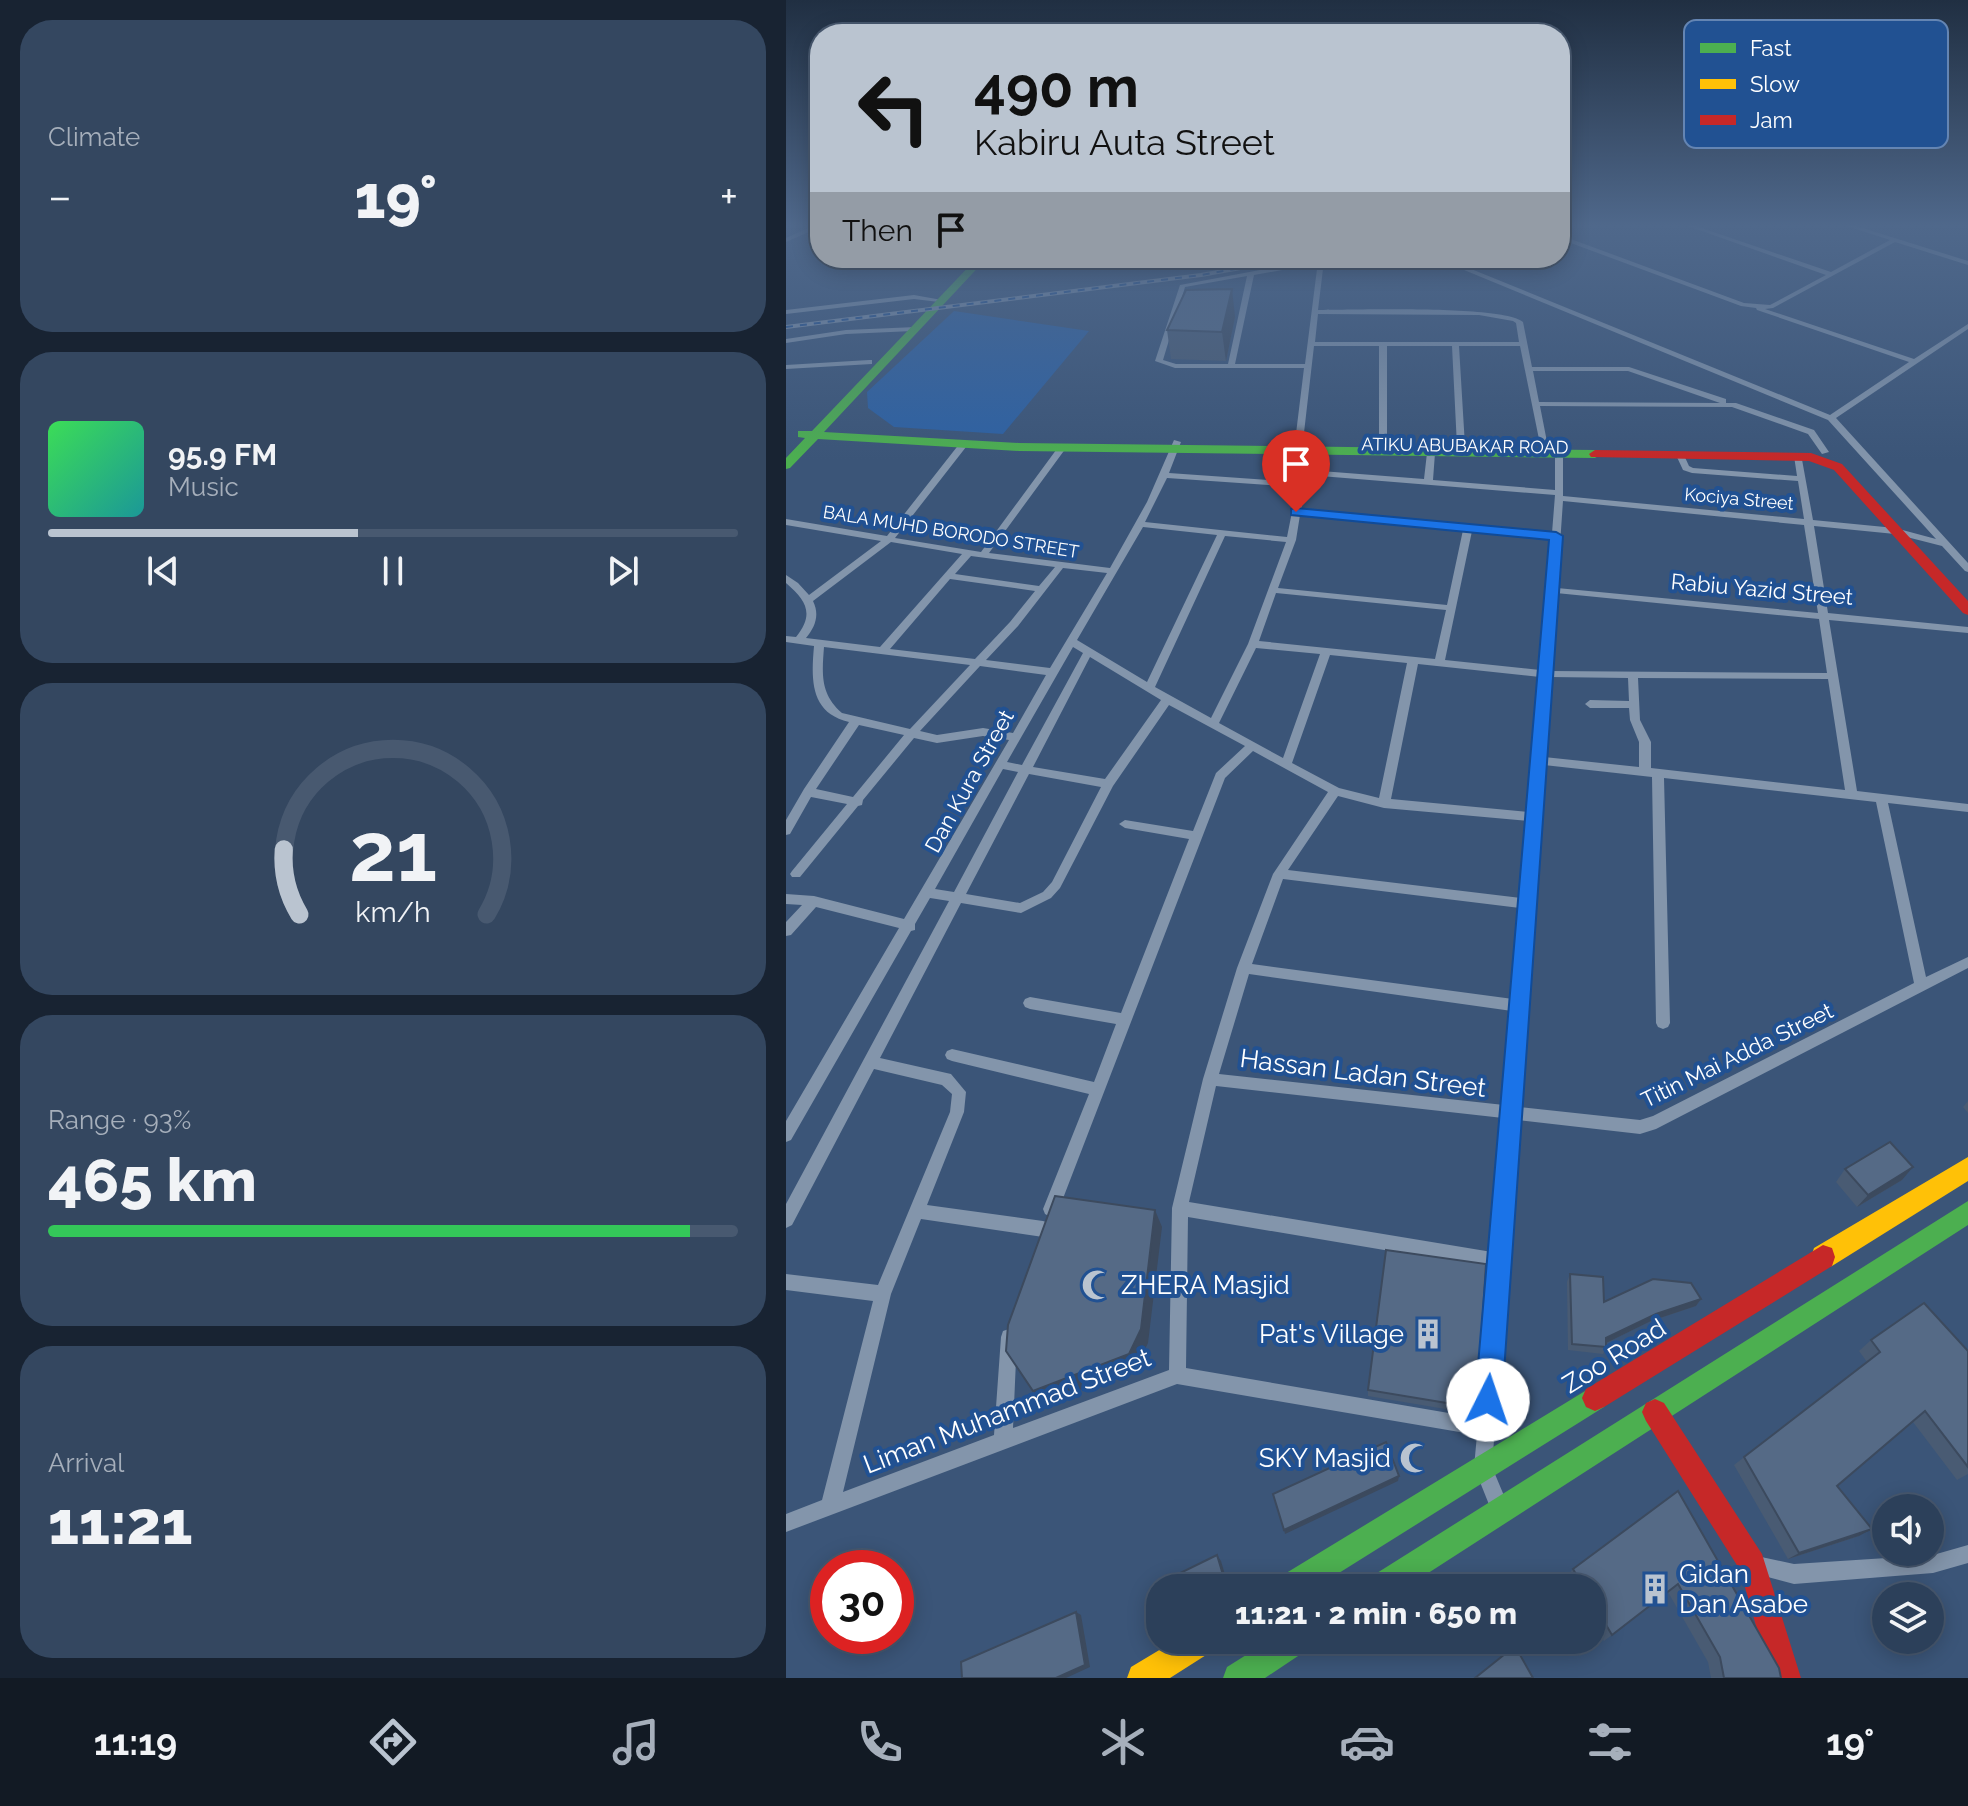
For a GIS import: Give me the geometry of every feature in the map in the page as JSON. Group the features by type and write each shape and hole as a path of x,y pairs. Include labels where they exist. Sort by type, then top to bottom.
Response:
{"street":[{"path":"786,314 903,303"},
{"path":"810,434 931,303"},
{"path":"1176,303 1159,361 1175,366 1307,366"},
{"path":"1231,365 1244,303"},
{"path":"1213,725 1253,644 1291,540 1304,472 1301,448 1307,366 1317,303"},
{"path":"1551,303 1831,418 1968,569"},
{"path":"1744,303 1915,362"},
{"path":"1757,308 1778,303"},
{"path":"1316,312 1501,314 1518,321 1535,404 1555,450 1559,496 1483,1467 1501,1510"},
{"path":"1831,418 1968,326"},
{"path":"786,341 846,332 906,329"},
{"path":"786,465 869,362 906,329"},
{"path":"1957,333 1968,336"},
{"path":"1383,343 1383,445"},
{"path":"1310,344 1523,344"},
{"path":"1455,344 1461,446"},
{"path":"786,367 869,362"},
{"path":"1528,369 1629,369 1811,432 1825,452"},
{"path":"1757,411 1780,395"},
{"path":"1535,404 1733,405"},
{"path":"810,434 963,445 1062,448 1176,446"},
{"name":"ATIKU ABUBAKAR ROAD","path":"810,434 1176,446 1301,448 1383,445 1555,450 1795,449 1825,452 1846,461 1968,593"},
{"path":"809,600 889,539 963,445"},
{"name":"Dan Kura Street","path":"786,1135 792,1112 910,926 1111,571 1142,524 1176,446"},
{"path":"983,555 1062,448"},
{"path":"1301,448 1431,453 1555,450 1823,459 1838,467 1968,610"},
{"path":"1428,483 1431,453"},
{"path":"1680,455 1686,468 1692,470 1802,479"},
{"path":"1798,456 1852,795"},
{"name":"Kociya Street","path":"1304,472 1808,521 1895,531 1945,544"},
{"path":"1164,475 1301,485"},
{"path":"1296,512 1556,536"},
{"name":"BALA MUHD BORODO STREET","path":"786,522 983,555 1111,571"},
{"path":"1142,524 1291,540"},
{"path":"1439,664 1468,530"},
{"path":"1149,689 1222,533"},
{"path":"882,651 969,552"},
{"path":"796,874 1060,566"},
{"path":"948,576 1043,589"},
{"path":"786,578 809,600 813,618 798,641"},
{"path":"1272,590 1451,608"},
{"name":"Rabiu Yazid Street","path":"1552,590 1968,630"},
{"path":"786,639 1053,672"},
{"path":"1071,641 1149,689 1335,791 1384,804 1534,817"},
{"path":"819,643 817,687 834,713 856,721 940,739 983,732 1017,738"},
{"path":"1253,644 1545,674 1833,676"},
{"path":"786,1220 1088,652"},
{"path":"1286,765 1326,652"},
{"path":"1384,804 1413,661"},
{"path":"1633,675 1637,726 1645,739 1652,772 1663,1023"},
{"path":"929,893 1021,908 1047,895 1056,885 1108,784 1167,699"},
{"path":"1590,704 1635,705"},
{"path":"786,831 856,721"},
{"path":"917,1211 1041,1235 1220,776 1252,746"},
{"path":"1539,760 1968,808"},
{"path":"1001,765 1108,784"},
{"path":"1177,1375 1180,1208 1210,1079 1244,968 1279,874 1335,791"},
{"path":"808,792 858,802"},
{"path":"1881,800 1921,987"},
{"path":"1125,824 1196,836"},
{"path":"1279,874 1527,904"},
{"path":"786,899 814,901 910,926"},
{"path":"786,931 814,901"},
{"name":"Titin Mai Adda Street","path":"1511,1114 1640,1127 1656,1122 1968,962"},
{"path":"1244,968 1519,1006"},
{"path":"1030,1003 1124,1019"},
{"path":"952,1055 1097,1089"},
{"path":"830,1506 883,1294 957,1112 959,1092 946,1079 870,1062"},
{"name":"Hassan Ladan Street","path":"1210,1079 1511,1114"},
{"name":"Zoo Road","path":"1311,1574 1968,1168"},
{"path":"1180,1208 1499,1261"},
{"path":"1401,1574 1968,1212"},
{"path":"786,1282 883,1294"},
{"path":"1003,1441 1006,1360 1013,1324"},
{"name":"Liman Muhammad Street","path":"786,1523 1177,1375 1486,1428"},
{"path":"1655,1412 1752,1564 1786,1678"},
{"path":"1752,1564 1794,1574 1933,1564 1968,1554"},
{"path":"1142,1678 1181,1654"},
{"path":"1238,1678 1275,1654"}],"shaded area":[{"path":"954,311 1089,331 1003,434 894,427 868,408 867,392"}],"building":[{"path":"1180,303 1229,303 1222,332 1167,330"},
{"path":"1890,1142 1913,1167 1868,1195 1845,1169"},
{"name":"ZHERA Masjid","path":"1055,1196 1155,1210 1141,1329 1129,1354 1033,1391 1006,1351 1008,1325"},
{"name":"Pat's Village","path":"1386,1250 1486,1264 1477,1408 1368,1390"},
{"path":"1570,1274 1603,1277 1604,1302 1653,1279 1691,1283 1701,1299 1656,1314 1606,1338 1606,1347 1572,1344"},
{"path":"1924,1303 1968,1351 1968,1467 1925,1411 1837,1486 1872,1529 1799,1553 1744,1457 1880,1352 1871,1340"},
{"path":"1386,1442 1399,1476 1284,1530 1273,1494"},
{"name":"Gidan Dan Asabe","path":"1678,1491 1779,1668 1781,1678 1724,1678 1720,1657 1678,1584 1612,1635 1606,1625 1606,1574 1576,1574 1573,1569"},
{"path":"1217,1555 1223,1574 1178,1574"},
{"path":"1076,1612 1085,1665 1056,1678 962,1678 961,1662"},
{"path":"1505,1654 1520,1654 1533,1678 1475,1678"}],"railway":[{"path":"786,327 975,303"}],"traffic: fast":[{"path":"786,465 939,303"},
{"path":"802,434 1019,447 1595,454"},
{"path":"1401,1574 1968,1212"},
{"path":"1311,1574 1595,1398"},
{"path":"1238,1678 1275,1654"}],"traffic: slow":[{"path":"1823,1257 1968,1168"},
{"path":"1142,1678 1181,1654"}],"traffic: jam":[{"path":"1595,454 1811,457 1838,467 1968,610"},
{"path":"1595,1398 1823,1257"},
{"path":"1655,1412 1752,1564 1786,1678"}],"place":[{"name":"ZHERA Masjid","path":"1097,1285"},
{"name":"Pat's Village","path":"1428,1334"},
{"name":"SKY Masjid","path":"1415,1458"},
{"name":"Gidan Dan Asabe","path":"1655,1589"}],"route":[{"path":"1296,512 1556,536 1488,1400"}]}
